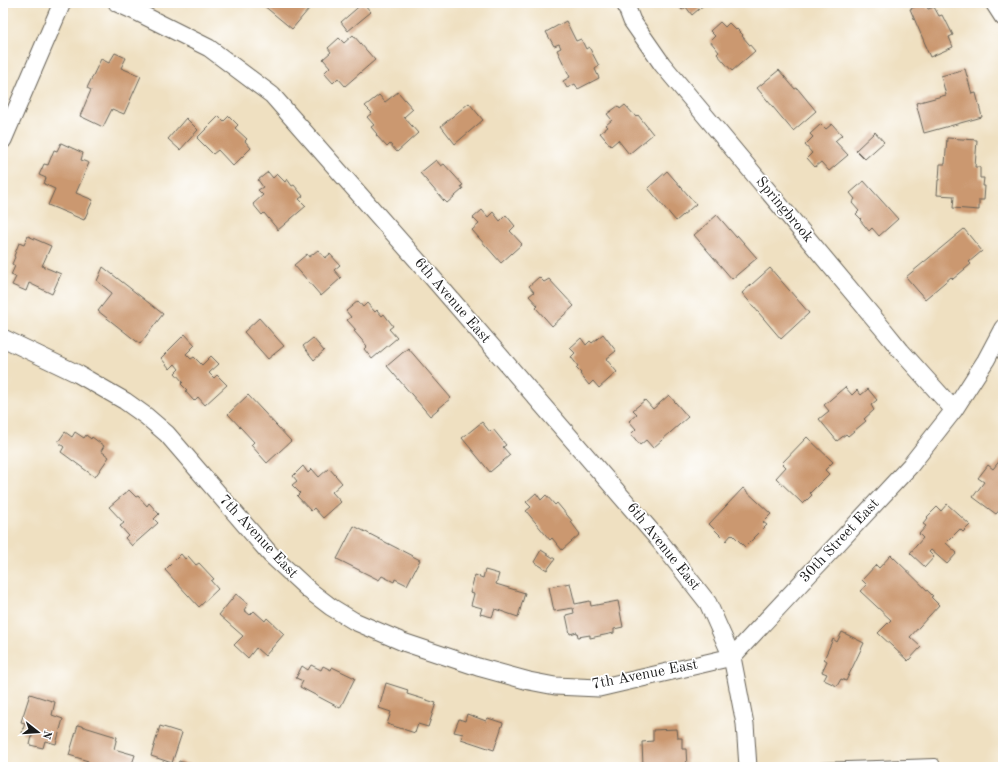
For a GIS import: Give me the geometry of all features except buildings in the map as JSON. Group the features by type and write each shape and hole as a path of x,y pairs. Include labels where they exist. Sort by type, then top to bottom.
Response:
{"street":[{"path":"3,140 62,3"},
{"name":"6th Avenue East","path":"117,3 209,48 272,95 431,276 658,540 708,603 732,657"},
{"name":"Springbrook","path":"625,3 632,21 662,64 901,351 954,410"},
{"path":"994,3 1003,17"},
{"name":"30th Street East","path":"732,657 910,466 954,410 986,360 1003,328"},
{"name":"7th Avenue East","path":"3,338 78,374 125,401 146,416 167,434 271,555 310,591 331,607 354,620 396,639 478,667 529,681 555,686 599,688 732,657"},
{"path":"732,657 745,724 748,767"}],"lane":[{"path":"819,767 935,763 935,767"}]}
